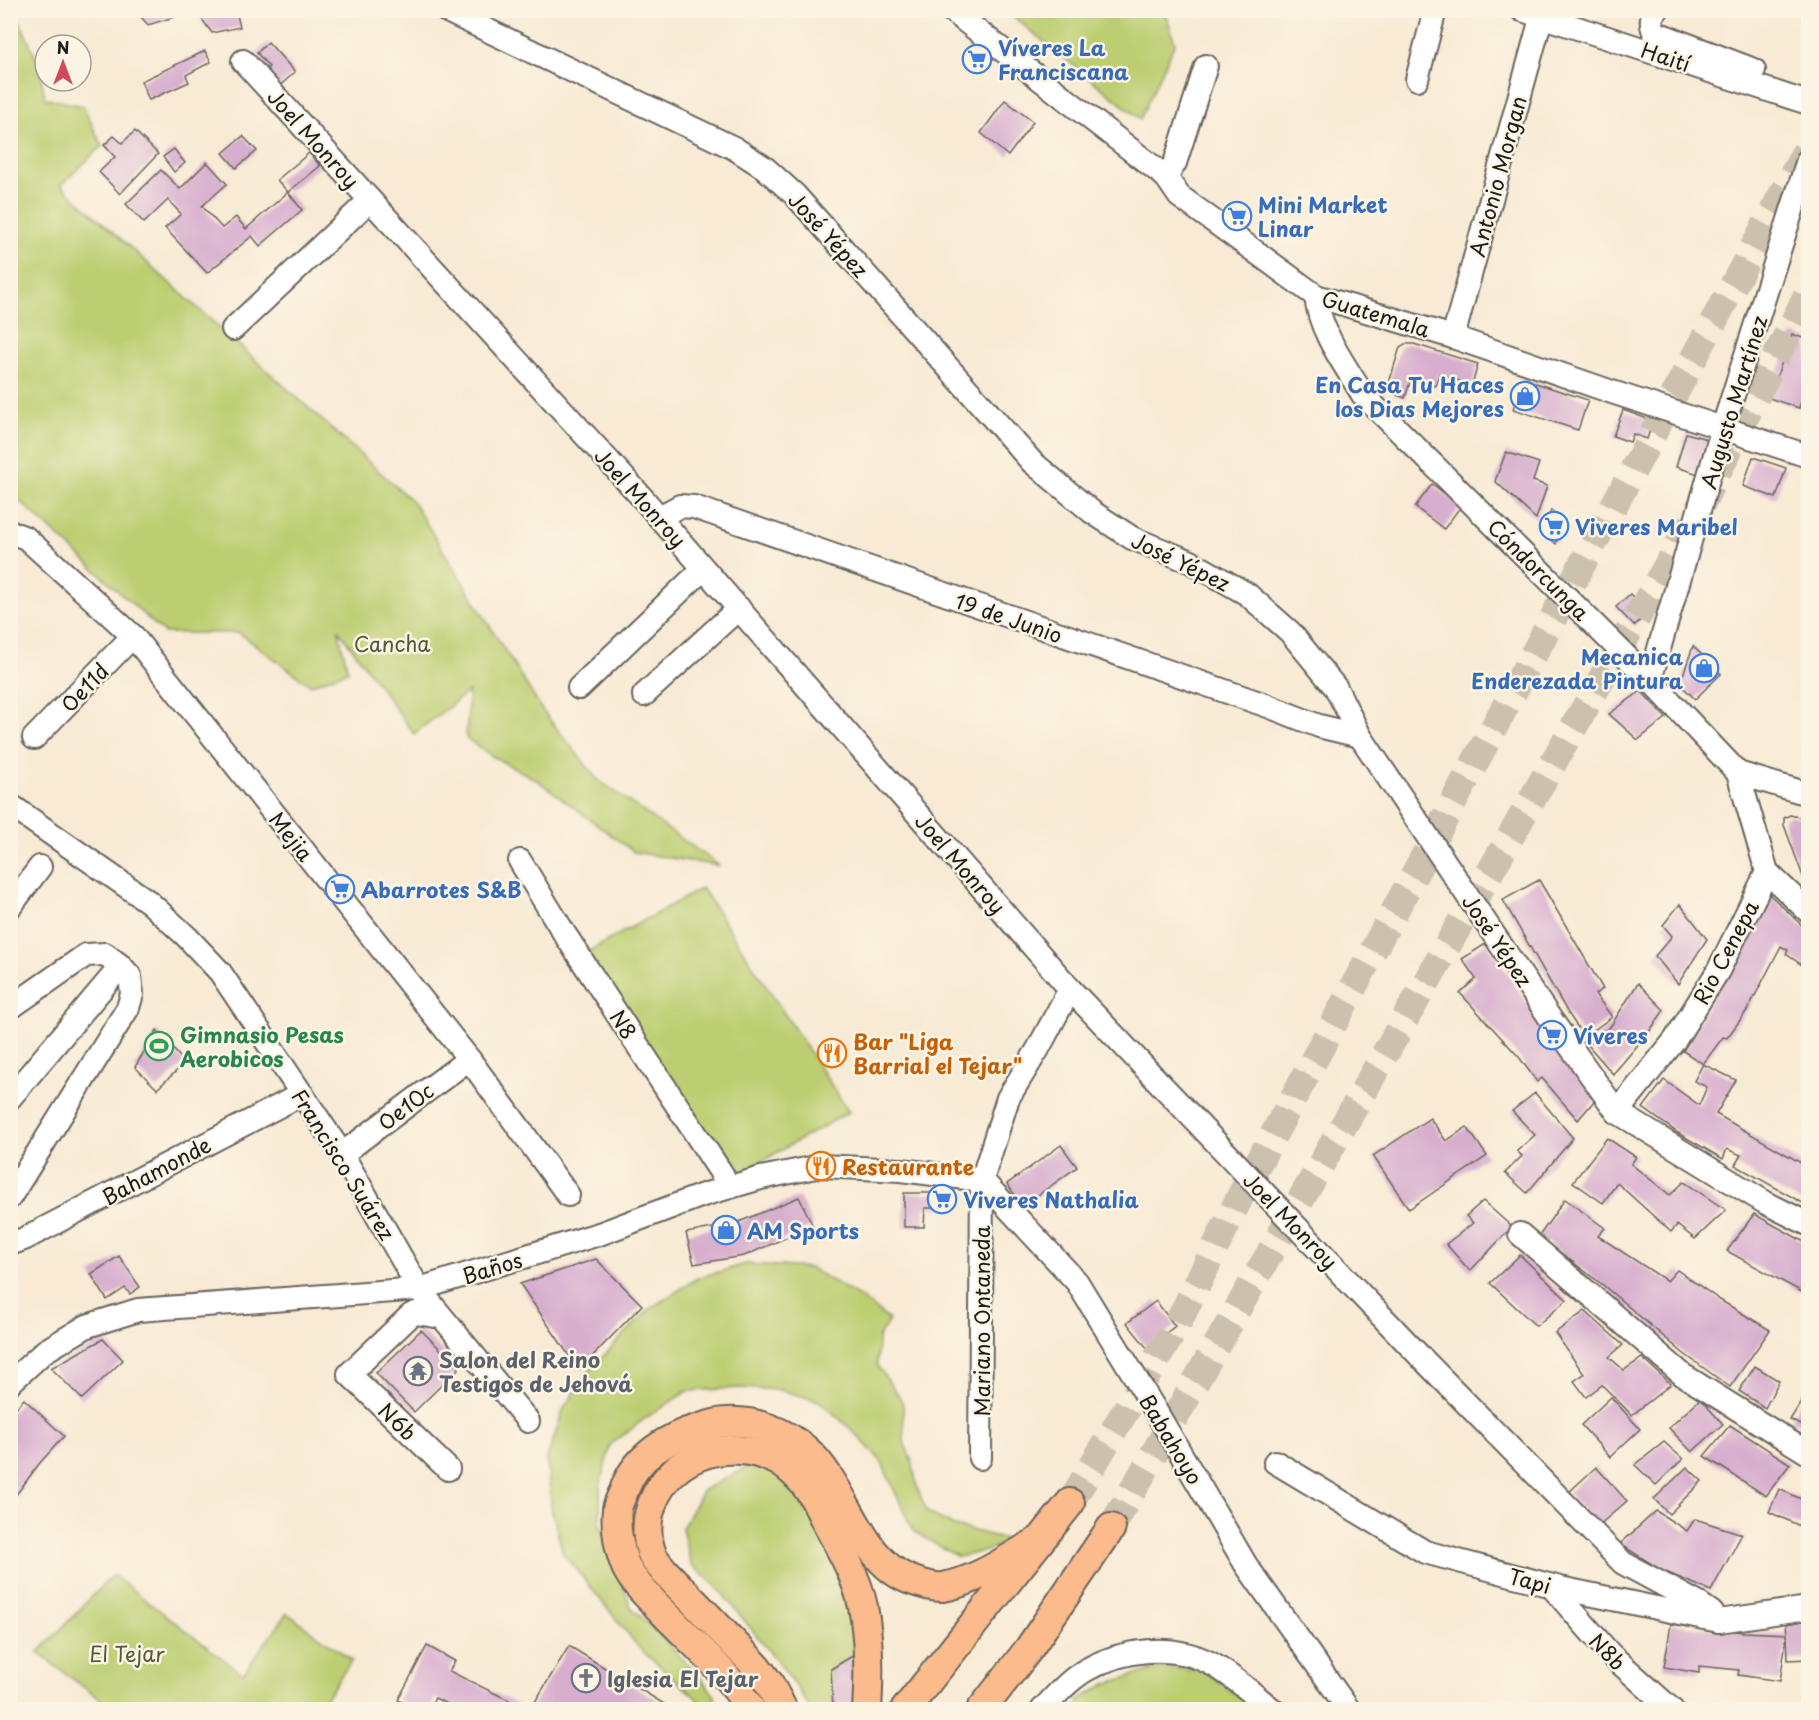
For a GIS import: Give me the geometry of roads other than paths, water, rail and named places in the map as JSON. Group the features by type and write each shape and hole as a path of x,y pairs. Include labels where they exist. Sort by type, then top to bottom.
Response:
{"main road":[{"path":"751,1710 737,1690 640,1588 626,1566 617,1533 617,1508 629,1478 641,1461 668,1440 693,1430 725,1422 751,1423 781,1433 805,1449 828,1475 870,1546 885,1563 907,1578 941,1587 979,1575 1040,1540"},
{"path":"783,1710 769,1683 756,1666 665,1572 654,1557 646,1524 661,1484 671,1472 688,1460 707,1453 731,1450 754,1452 777,1460 791,1470 809,1490 857,1584 865,1617 867,1710"},
{"path":"904,1710 1070,1503"},
{"path":"992,1710 1028,1650 1111,1528"},
{"path":"981,1710 1028,1650"}],"street":[{"name":"José Yépez","path":"445,10 734,148 765,168 795,195 1032,462 1092,512 1132,538 1191,562 1246,594 1290,632 1336,688 1360,736 1550,1018 1617,1112 1766,1203 1809,1224"},
{"name":"Guatemala","path":"951,10 1166,177 1179,196 1316,296 1453,338 1809,456"},
{"path":"1417,79 1435,10"},
{"name":"Haití","path":"1532,13 1809,103"},
{"name":"Antonio Morgan","path":"1453,338 1532,13"},
{"name":"Haití","path":"1654,14 1651,25 1654,32 1809,91"},
{"name":"Joel Monroy","path":"243,61 659,517 1070,989 1410,1346 1623,1563 1701,1605 1712,1612 1719,1621"},
{"path":"1166,177 1175,163 1206,66"},
{"name":"Augusto Martínez","path":"1650,680 1724,427 1809,160"},
{"path":"233,328 370,201"},
{"name":"Cóndorcunga","path":"1316,296 1318,313 1339,355 1363,394 1650,680 1738,773"},
{"name":"19 de Junio","path":"659,517 680,506 693,507 1268,706 1319,726 1360,736"},
{"name":"Mejia","path":"10,532 26,538 134,636 469,1059 568,1195"},
{"path":"579,688 703,569"},
{"path":"644,695 739,608"},
{"name":"Oe11d","path":"34,738 134,636"},
{"path":"1738,773 1809,794"},
{"path":"1738,773 1767,873 1809,911"},
{"name":"Francisco Suárez","path":"10,805 149,902 188,937 220,972 342,1154 419,1289 528,1421"},
{"name":"N8","path":"520,861 728,1186"},
{"path":"10,907 39,867"},
{"name":"Rio Cenepa","path":"1617,1112 1675,1040 1712,981 1767,873"},
{"path":"10,1008 86,955 105,954 122,966 130,976 132,994 128,1008 10,1197"},
{"path":"10,1098 122,966"},
{"name":"Mariano Ontaneda","path":"980,1458 982,1180 1008,1098 1038,1049 1070,989"},
{"name":"Oe10c","path":"342,1154 469,1059"},
{"name":"Bahamonde","path":"10,1245 302,1094"},
{"name":"Baños","path":"10,1383 45,1351 87,1326 138,1310 419,1289 602,1233 728,1186 820,1166 901,1170 982,1180"},
{"name":"Babahoyo","path":"982,1180 1077,1282 1160,1417 1246,1565 1349,1710"},
{"path":"1520,1234 1683,1375 1809,1453"},
{"name":"N6b","path":"441,1317 416,1313 411,1315 349,1374 448,1469"},
{"name":"Tapi","path":"1275,1462 1425,1552 1551,1586 1719,1621 1809,1608"},
{"name":"N8b","path":"1551,1586 1610,1654 1672,1710"},
{"path":"1042,1710 1066,1685 1086,1670 1113,1657 1143,1651 1168,1651 1210,1663 1274,1710"}],"tunnel":[{"path":"1070,1503 1176,1327 1243,1191 1808,147"},
{"path":"1111,1528 1691,524 1808,294"}],"place":[{"name":"Víveres La Franciscana","path":"977,59"},
{"name":"Mini Market Linar","path":"1237,216"},
{"name":"En Casa Tu Haces los Dias Mejores","path":"1525,396"},
{"name":"Viveres Maribel","path":"1554,526"},
{"name":"Mecanica Enderezada Pintura","path":"1704,668"},
{"name":"Abarrotes S&B","path":"340,889"},
{"name":"Víveres","path":"1552,1035"},
{"name":"Gimnasio Pesas Aerobicos","path":"159,1046"},
{"name":"Bar \"Liga Barrial el Tejar\"","path":"832,1053"},
{"name":"Restaurante","path":"821,1166"},
{"name":"Viveres Nathalia","path":"942,1199"},
{"name":"AM Sports","path":"726,1230"},
{"name":"Salon del Reino Testigos de Jehová","path":"418,1371"},
{"name":"Iglesia El Tejar","path":"586,1678"}],"park label":[{"name":"Cancha","path":"392,643"},
{"name":"El Tejar","path":"127,1653"}]}
